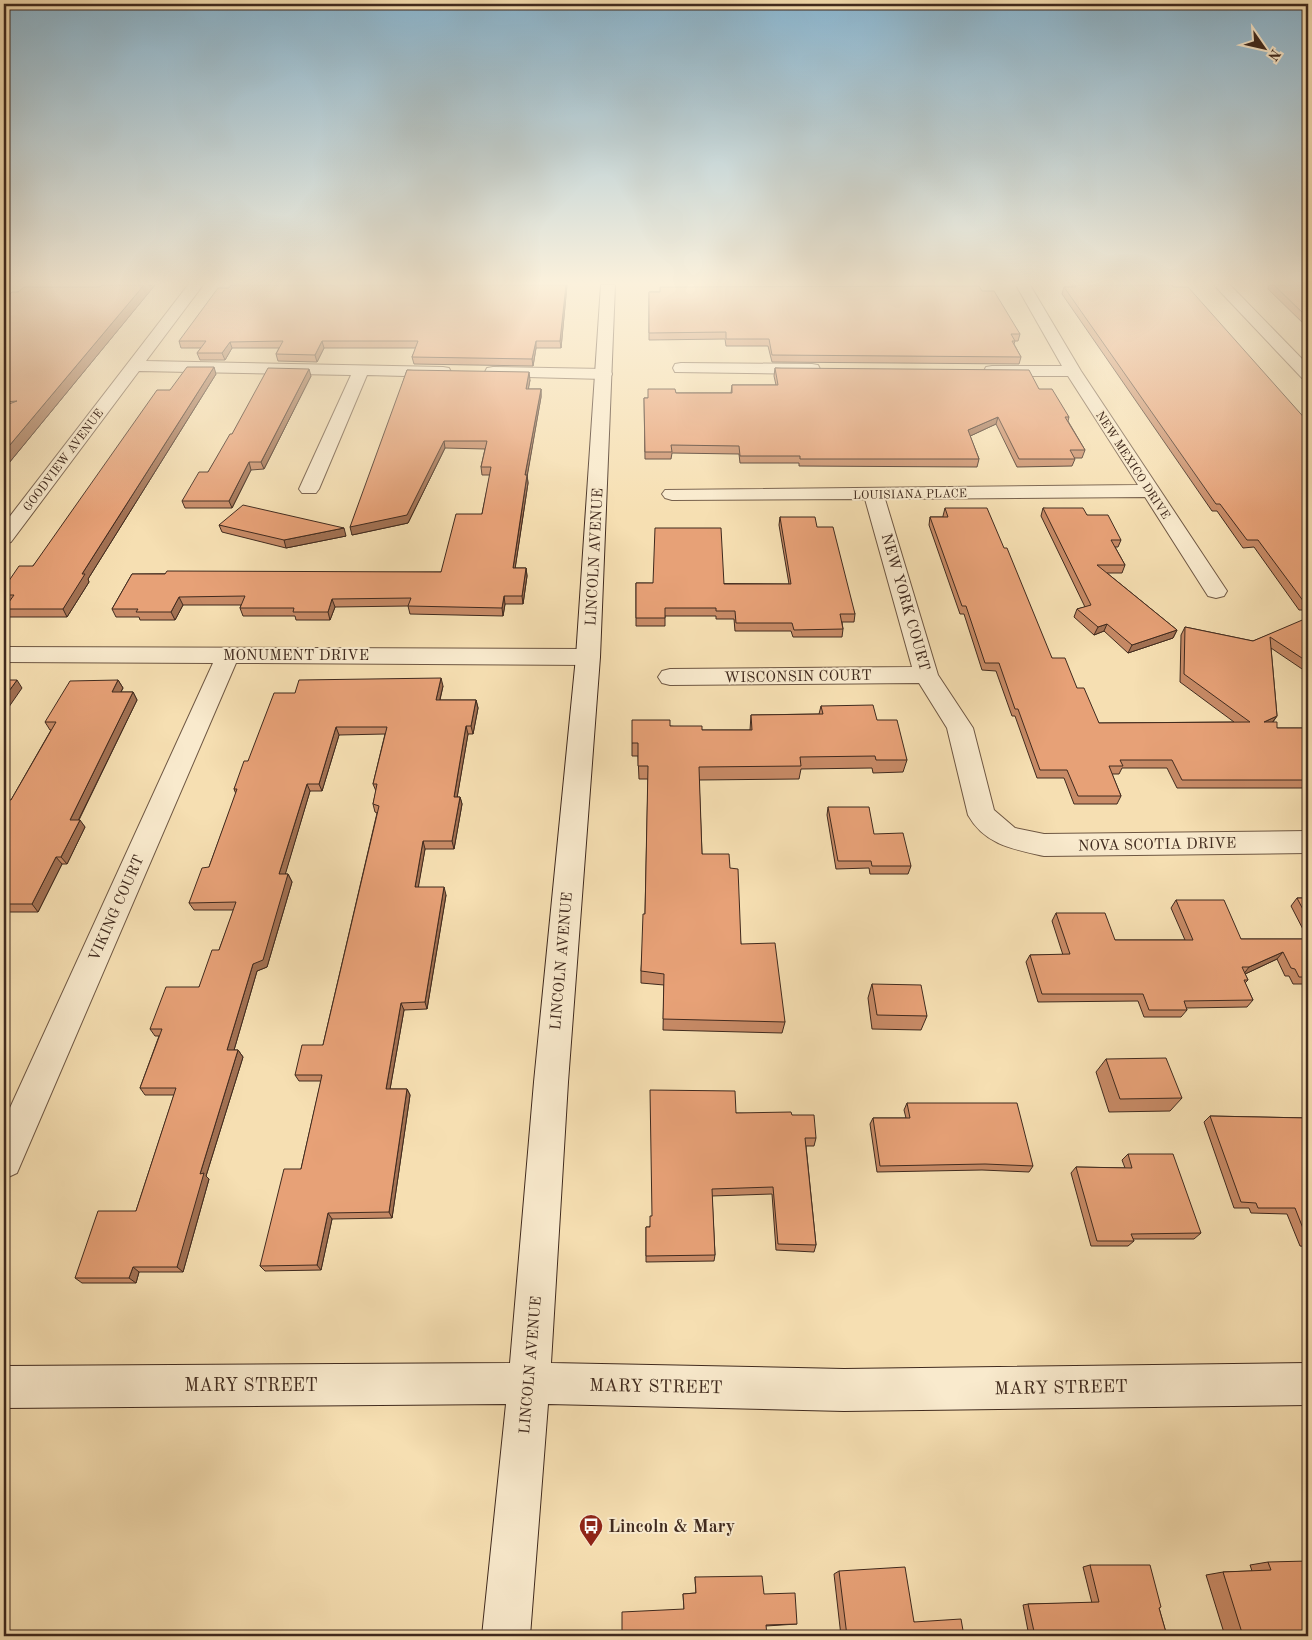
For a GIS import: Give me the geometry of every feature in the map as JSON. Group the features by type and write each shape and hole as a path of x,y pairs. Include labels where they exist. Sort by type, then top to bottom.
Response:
{"street":[{"name":"GOODVIEW AVENUE","path":"4,538 137,362"},
{"name":"LINCOLN AVENUE","path":"506,1636 529,1383 551,1082 588,657 604,362"},
{"name":"NEW MEXICO DRIVE","path":"1067,362 1149,491 1216,591"},
{"path":"1296,362 1308,374"},
{"path":"134,366 458,372"},
{"path":"681,368 828,369"},
{"path":"975,370 1073,371"},
{"path":"309,489 361,371"},
{"path":"478,372 604,374"},
{"name":"LOUISIANA PLACE","path":"672,494 1149,491"},
{"name":"NEW YORK COURT","path":"874,494 926,674 960,728 982,814 1007,838"},
{"name":"MONUMENT DRIVE","path":"4,654 588,657"},
{"name":"VIKING COURT","path":"4,1160 228,655"},
{"name":"WISCONSIN COURT","path":"670,677 926,674"},
{"name":"NOVA SCOTIA DRIVE","path":"1007,838 1044,845 1308,842"},
{"name":"MARY STREET","path":"4,1387 529,1383 844,1390 1308,1384"}],"building":[{"path":"4,362 80,362 4,452 4,406 17,401 4,402"},
{"path":"1116,362 1254,362 1308,422 1308,602 1304,602 1258,540 1247,540 1220,504 1216,504"},
{"path":"187,367 214,367 82,574 85,574 63,609 4,609 14,595 4,595 4,588 19,566 33,566 157,390 170,390"},
{"path":"268,368 309,369 261,462 249,462 229,501 182,501 199,472 208,472 230,434 232,434"},
{"path":"775,368 1029,370 1039,389 1052,389 1069,417 1065,417 1085,450 1070,450 1075,459 1019,459 998,417 968,430 979,459 800,459 800,456 740,456 739,446 671,445 672,452 645,452 644,398 648,398 648,389 675,389 676,393 732,393 732,385 778,385"},
{"path":"407,370 529,372 526,389 541,389 525,475 527,475 513,568 526,568 522,596 504,596 502,608 408,606 411,598 332,599 328,612 293,612 294,608 240,608 245,596 179,597 171,612 136,612 138,609 112,609 132,574 165,574 167,571 441,572 456,514 482,514 491,467 481,467 487,441 444,441 407,515 350,527"},
{"path":"243,505 344,528 284,540 219,525"},
{"path":"945,508 987,508 1004,548 1007,548 1052,658 1065,658 1077,688 1084,688 1099,723 1250,722 1184,674 1185,627 1253,641 1307,618 1308,662 1270,637 1277,716 1264,722 1277,722 1277,728 1308,728 1308,780 1182,780 1172,760 1120,760 1123,766 1109,766 1121,796 1078,796 1067,770 1040,770 1018,709 1015,709 999,663 985,663 966,606 962,606 930,517 948,517"},
{"path":"1043,508 1083,508 1087,515 1108,515 1121,540 1111,540 1125,565 1097,565 1177,630 1132,645 1107,624 1098,627 1077,609 1091,605"},
{"path":"780,517 815,517 817,527 833,527 855,614 840,614 843,629 794,630 792,623 736,623 735,611 716,611 716,608 665,608 665,618 636,618 636,583 653,583 655,528 721,528 724,584 791,584"},
{"path":"441,678 436,700 476,700 471,726 466,726 454,797 460,797 452,841 423,841 415,887 444,887 425,1002 401,1003 386,1089 407,1089 389,1212 328,1213 317,1265 260,1266 284,1169 301,1169 322,1075 295,1075 302,1045 323,1045 379,806 373,804 377,784 373,784 387,727 336,727 319,784 307,784 279,874 288,874 263,960 253,964 227,1050 238,1050 200,1174 204,1173 177,1267 133,1267 129,1278 75,1278 98,1211 136,1211 176,1088 140,1088 162,1029 150,1029 166,987 199,987 212,950 219,950 236,902 189,903 202,868 209,867 237,789 234,789 244,761 248,761 274,693 295,693 299,680"},
{"path":"4,680 17,680 4,698"},
{"path":"118,680 112,692 133,692 70,820 80,820 61,857 56,857 32,904 4,904 4,804 6,800 11,800 56,722 45,722 70,681"},
{"path":"873,705 877,720 897,720 907,760 876,760 875,756 800,757 801,766 699,767 702,854 729,854 730,868 738,869 741,944 775,943 785,1022 663,1019 664,974 641,971 643,914 645,914 648,766 638,766 638,743 632,743 632,720 670,720 670,726 702,726 702,730 752,730 751,715 823,714 821,706"},
{"path":"828,807 869,807 874,834 903,833 911,866 872,866 871,861 838,861"},
{"path":"1297,898 1308,898 1308,919"},
{"path":"1176,900 1224,900 1241,939 1308,939 1308,977 1299,977 1295,969 1291,968 1283,952 1249,967 1242,967 1248,980 1244,980 1253,1000 1184,1001 1187,1010 1149,1010 1143,994 1042,994 1030,955 1070,954 1056,913 1105,913 1115,940 1193,940"},
{"path":"872,984 921,985 927,1016 877,1015"},
{"path":"1166,1058 1182,1098 1120,1099 1106,1059"},
{"path":"650,1090 735,1091 736,1113 791,1112 792,1115 814,1115 816,1138 805,1138 816,1245 778,1244 773,1187 712,1189 715,1255 646,1256 646,1227 650,1227 650,1216 652,1216"},
{"path":"907,1103 1017,1103 1033,1166 985,1164 880,1166 873,1118 910,1118"},
{"path":"1210,1116 1308,1118 1308,1241 1295,1208 1258,1208 1256,1203 1241,1202"},
{"path":"1128,1154 1173,1154 1201,1233 1131,1234 1134,1241 1097,1241 1076,1167 1132,1168"},
{"path":"1308,1561 1308,1636 1243,1636 1223,1572 1271,1570 1268,1562"},
{"path":"1090,1565 1150,1565 1167,1636 1035,1636 1028,1604 1099,1602"},
{"path":"905,1567 914,1622 961,1619 964,1636 847,1636 839,1571"},
{"path":"762,1576 764,1594 795,1593 797,1624 766,1625 767,1636 622,1636 622,1612 684,1609 683,1594 696,1593 695,1577"}],"place":[{"name":"Lincoln & Mary","path":"591,1547"}]}
